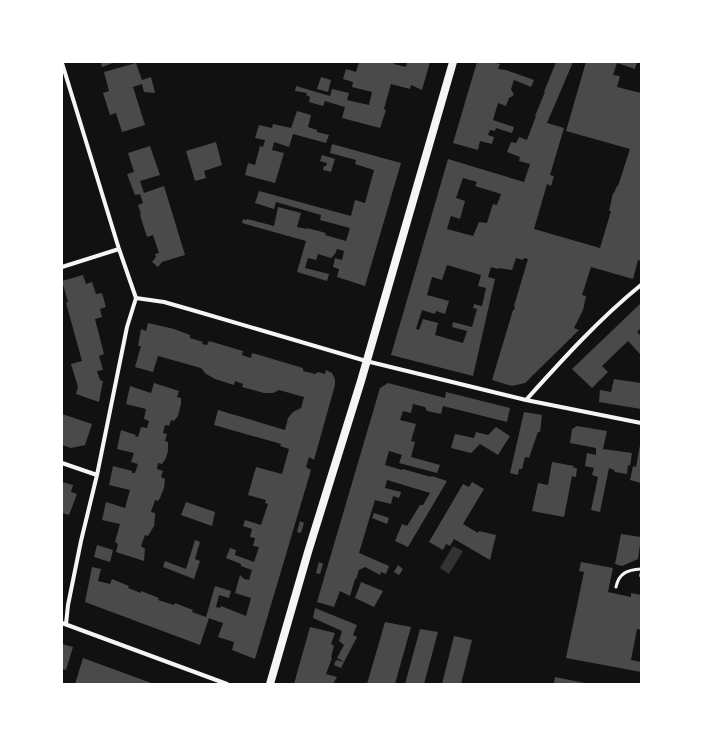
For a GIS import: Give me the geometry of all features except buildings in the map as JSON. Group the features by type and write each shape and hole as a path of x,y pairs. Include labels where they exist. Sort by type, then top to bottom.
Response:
{"main road":[{"path":"270,684 453,62"}],"street":[{"path":"62,63 119,249 136,298 127,327 97,475 81,541 64,624 227,684"},
{"path":"62,267 119,249"},
{"path":"526,400 582,340 621,301 641,285"},
{"path":"136,298 164,302 366,361 526,400 641,423"},
{"path":"62,463 97,475"}],"lane":[{"path":"616,587 618,580 623,574 632,570 641,569"}],"shaded area":[{"path":"453,546 463,551 449,574 440,568"}]}
